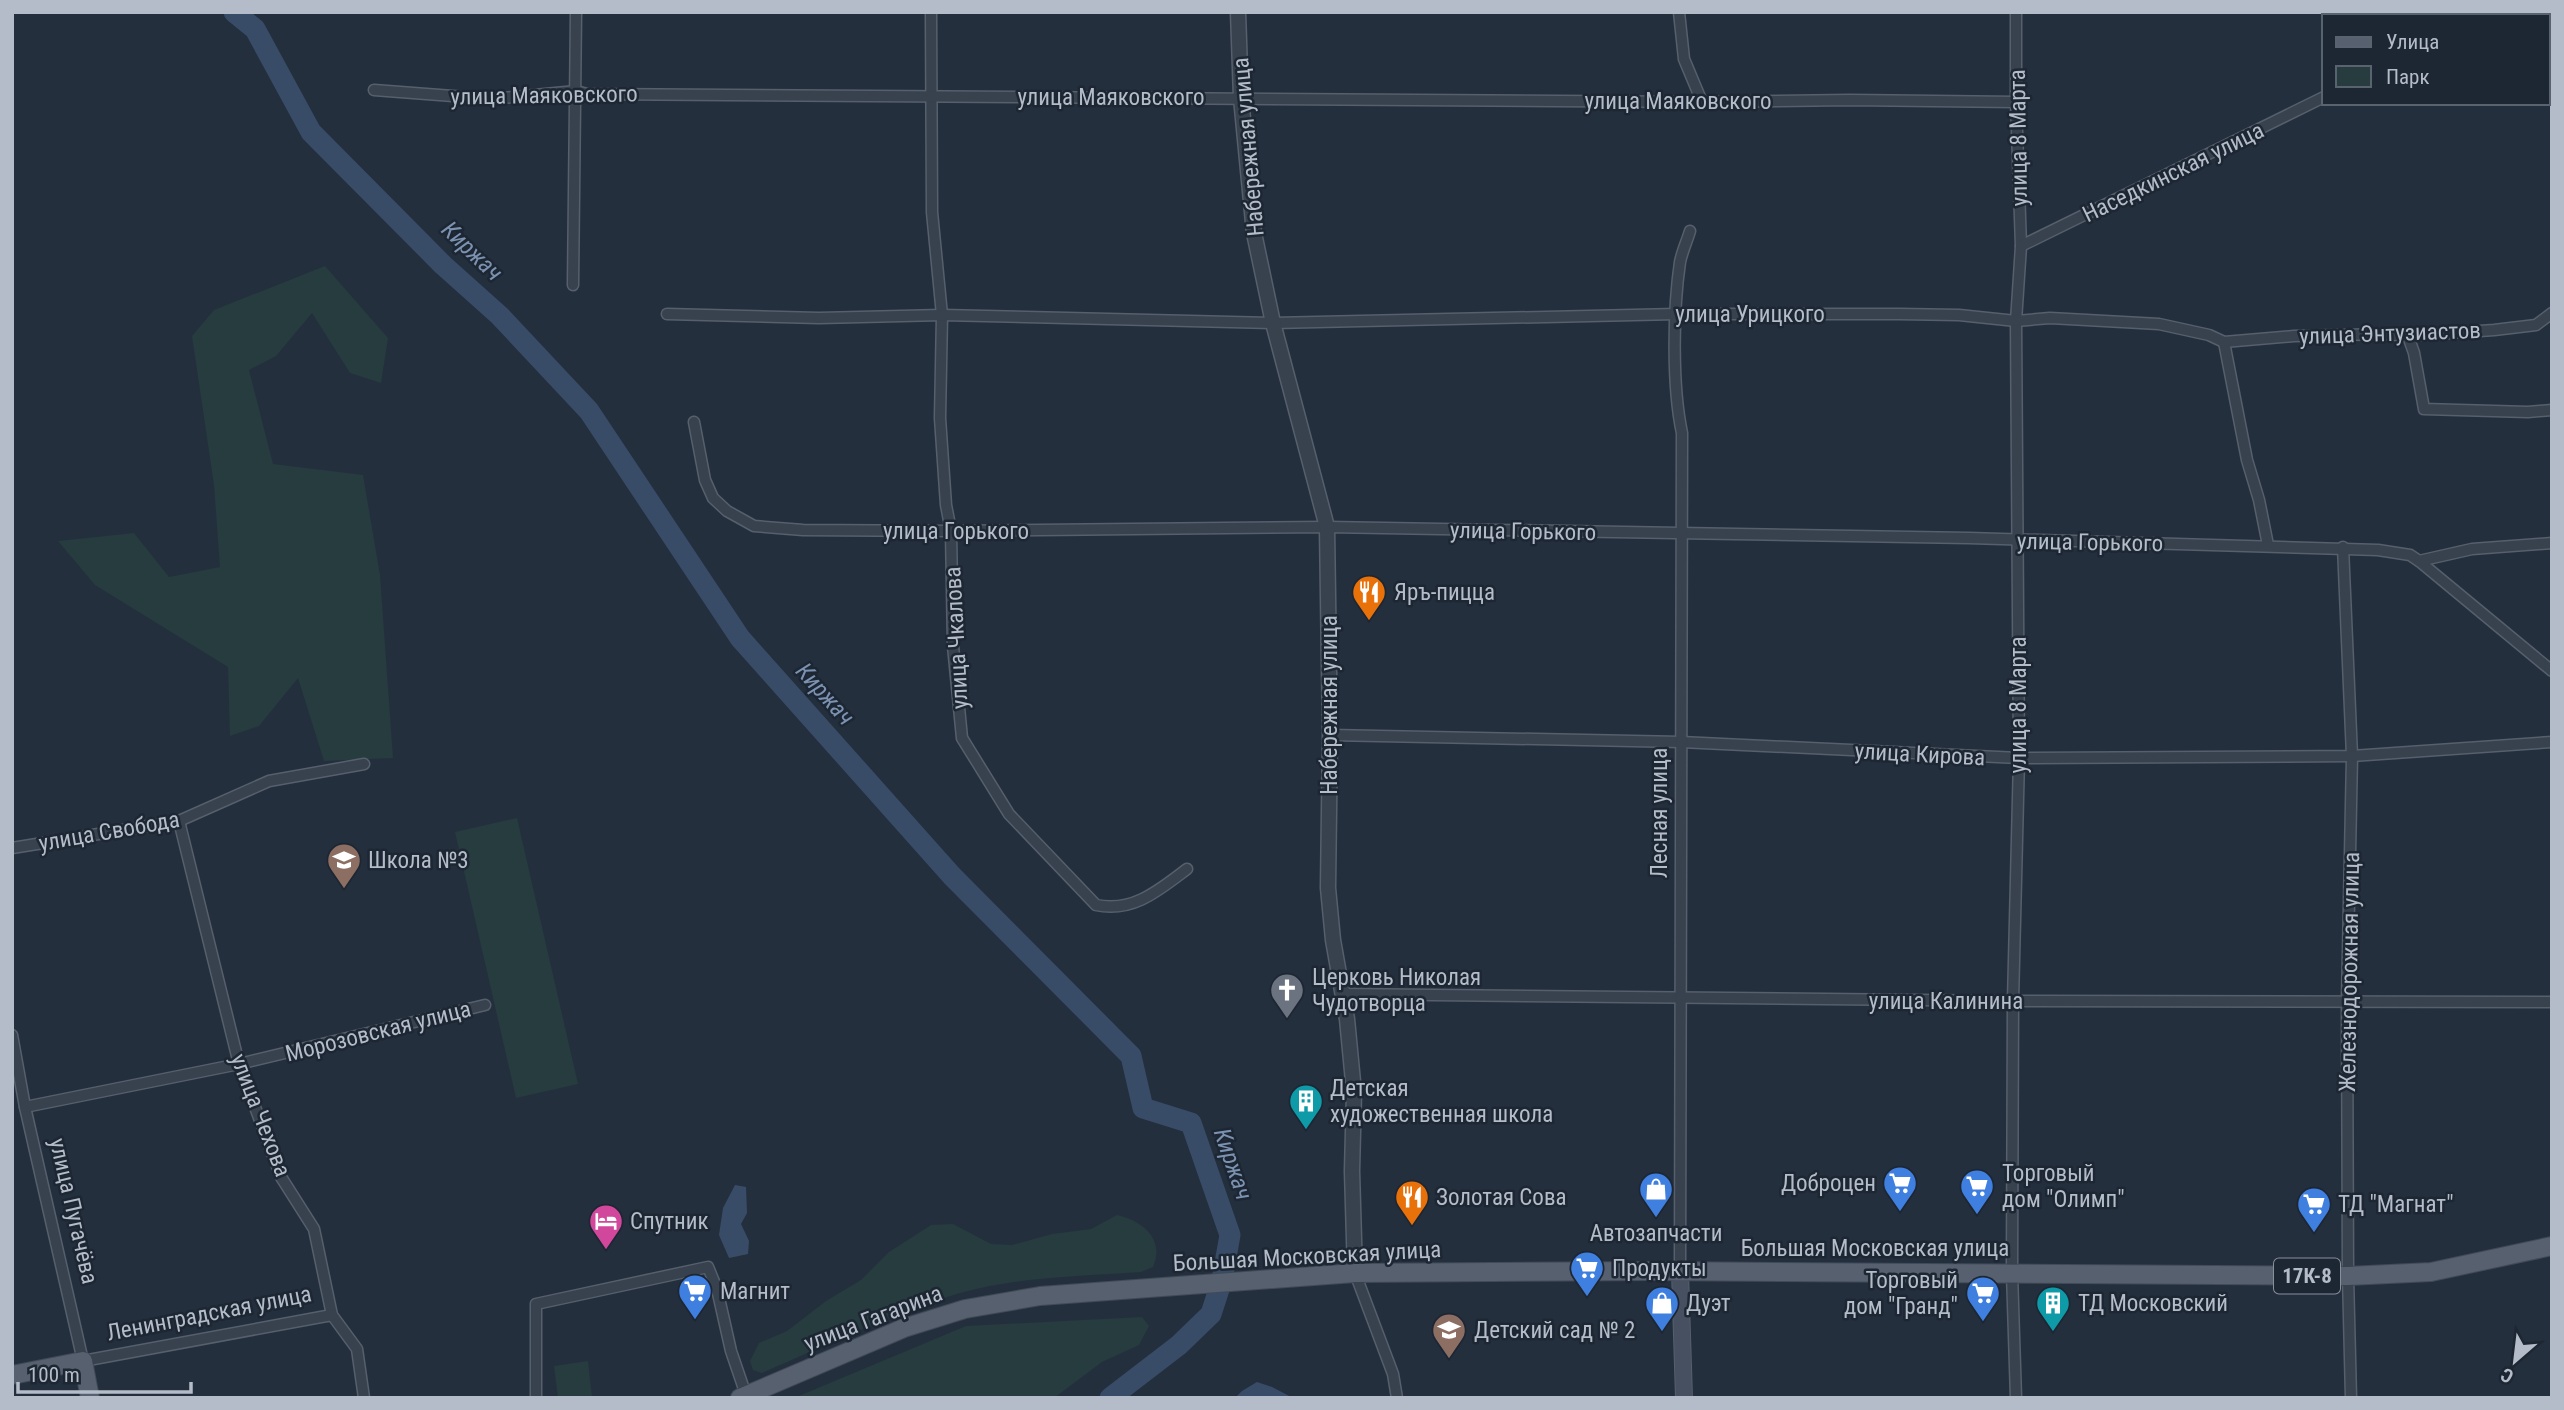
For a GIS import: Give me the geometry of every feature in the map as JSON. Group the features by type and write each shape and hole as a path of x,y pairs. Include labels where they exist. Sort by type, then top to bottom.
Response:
{"main road":[{"name":"Большая Московская улица","path":"1154,1289 1355,1273 2348,1276 2431,1272 2552,1246"},
{"name":"Лесная улица","path":"1680,1272 1684,1398"},
{"name":"улица Гагарина","path":"743,1396 904,1328 965,1309 1040,1296 1154,1289"},
{"name":"Ленинградская улица","path":"12,1375 83,1362"},
{"name":"улица Пугачёва","path":"83,1362 90,1398"}],"street":[{"path":"573,285 576,12"},
{"name":"улица Чкалова","path":"930,12 932,212 942,315 940,418 946,505 951,531 953,646 962,738 1009,814 1096,905 1126,906 1146,899 1187,869"},
{"name":"Набережная улица","path":"1238,12 1241,98 1254,233 1273,323 1327,527 1330,735 1328,888 1341,995 1347,1019 1354,1091 1352,1171 1355,1273 1392,1374 1397,1398"},
{"path":"1679,12 1684,59 1702,102"},
{"name":"улица 8 Марта","path":"2016,12 2021,246 2015,321 2019,758 2013,1001 2012,1273 2017,1398"},
{"name":"улица Маяковского","path":"374,90 492,99 576,91 587,94 2016,102"},
{"name":"Наседкинская улица","path":"2021,246 2322,98"},
{"name":"Лесная улица","path":"1680,1272 1682,433 1675,403 1676,314 1681,261 1690,231"},
{"name":"улица Энтузиастов","path":"2224,342 2294,336 2408,336 2536,326 2552,313"},
{"name":"улица Урицкого","path":"667,314 819,318 942,315 1273,323 1676,314 1899,314 2015,321 2050,318 2159,324 2209,335 2224,342"},
{"path":"2408,336 2414,353 2424,409 2528,412 2552,410"},
{"path":"2224,342 2247,460 2268,545"},
{"name":"улица Горького","path":"694,422 705,480 713,498 727,512 754,526 803,530 1327,527 2268,545 2343,547 2410,555 2552,671"},
{"name":"улица Горького","path":"2419,561 2472,549 2552,543"},
{"name":"Железнодорожная улица","path":"2343,547 2352,756 2347,1001 2351,1398"},
{"name":"улица Кирова","path":"1330,735 1681,742 2019,758 2352,756 2552,742"},
{"name":"улица Свобода","path":"12,848 179,821 269,781 364,764"},
{"name":"улица Чехова","path":"179,821 239,1064 281,1177 314,1229 332,1315 357,1349 364,1398"},
{"name":"улица Калинина","path":"1341,995 2013,1001 2552,1002"},
{"name":"Морозовская улица","path":"25,1107 239,1064 485,1005"},
{"name":"улица Пугачёва","path":"12,1035 25,1107 83,1362"},
{"path":"536,1398 537,1304 708,1267 717,1289 743,1396"},
{"name":"Ленинградская улица","path":"83,1362 332,1315"}],"green space":[{"path":"325,266 388,338 381,383 350,373 312,313 276,356 249,370 273,464 363,475 380,575 393,758 324,761 298,678 259,726 230,736 228,667 95,585 58,541 134,533 169,577 220,567 214,485 192,336 214,310"},
{"path":"517,818 578,1084 516,1098 455,832"},
{"path":"1117,1215 1143,1227 1154,1240 1156,1257 1153,1267 1141,1272 1027,1280 960,1293 885,1320 762,1373 753,1370 750,1361 759,1343 787,1331 826,1301 861,1280 889,1252 931,1225 953,1224 991,1244 1012,1245 1052,1234 1091,1229"},
{"path":"1142,1317 1149,1326 1139,1345 1102,1362 1054,1398 794,1398 966,1326"},
{"path":"588,1361 592,1398 558,1398 554,1366"}],"water":[{"path":"735,1185 746,1187 747,1213 741,1224 749,1241 748,1254 729,1258 719,1235 723,1208"},
{"path":"1257,1382 1272,1387 1293,1398 1235,1398"}],"waterway":[{"name":"Киржач","path":"234,12 255,29 311,132 443,265 500,316 589,411 740,638 952,876 1131,1056 1143,1108 1191,1123 1230,1235 1222,1280 1211,1314 1179,1345 1110,1398"}],"place":[{"name":"Яръ-пицца","path":"1369,622"},
{"name":"Школа №3","path":"344,890"},
{"name":"Церковь Николая Чудотворца","path":"1287,1020"},
{"name":"Детская художественная школа","path":"1306,1131"},
{"name":"Доброцен","path":"1900,1213"},
{"name":"Торговый дом \"Олимп\"","path":"1977,1216"},
{"name":"Автозапчасти","path":"1656,1219"},
{"name":"Золотая Сова","path":"1412,1227"},
{"name":"ТД \"Магнат\"","path":"2314,1234"},
{"name":"Спутник","path":"606,1251"},
{"name":"Продукты","path":"1587,1298"},
{"name":"Магнит","path":"695,1321"},
{"name":"Торговый дом \"Гранд\"","path":"1983,1323"},
{"name":"Дуэт","path":"1662,1333"},
{"name":"ТД Московский","path":"2053,1333"},
{"name":"Детский сад № 2","path":"1449,1360"}]}
